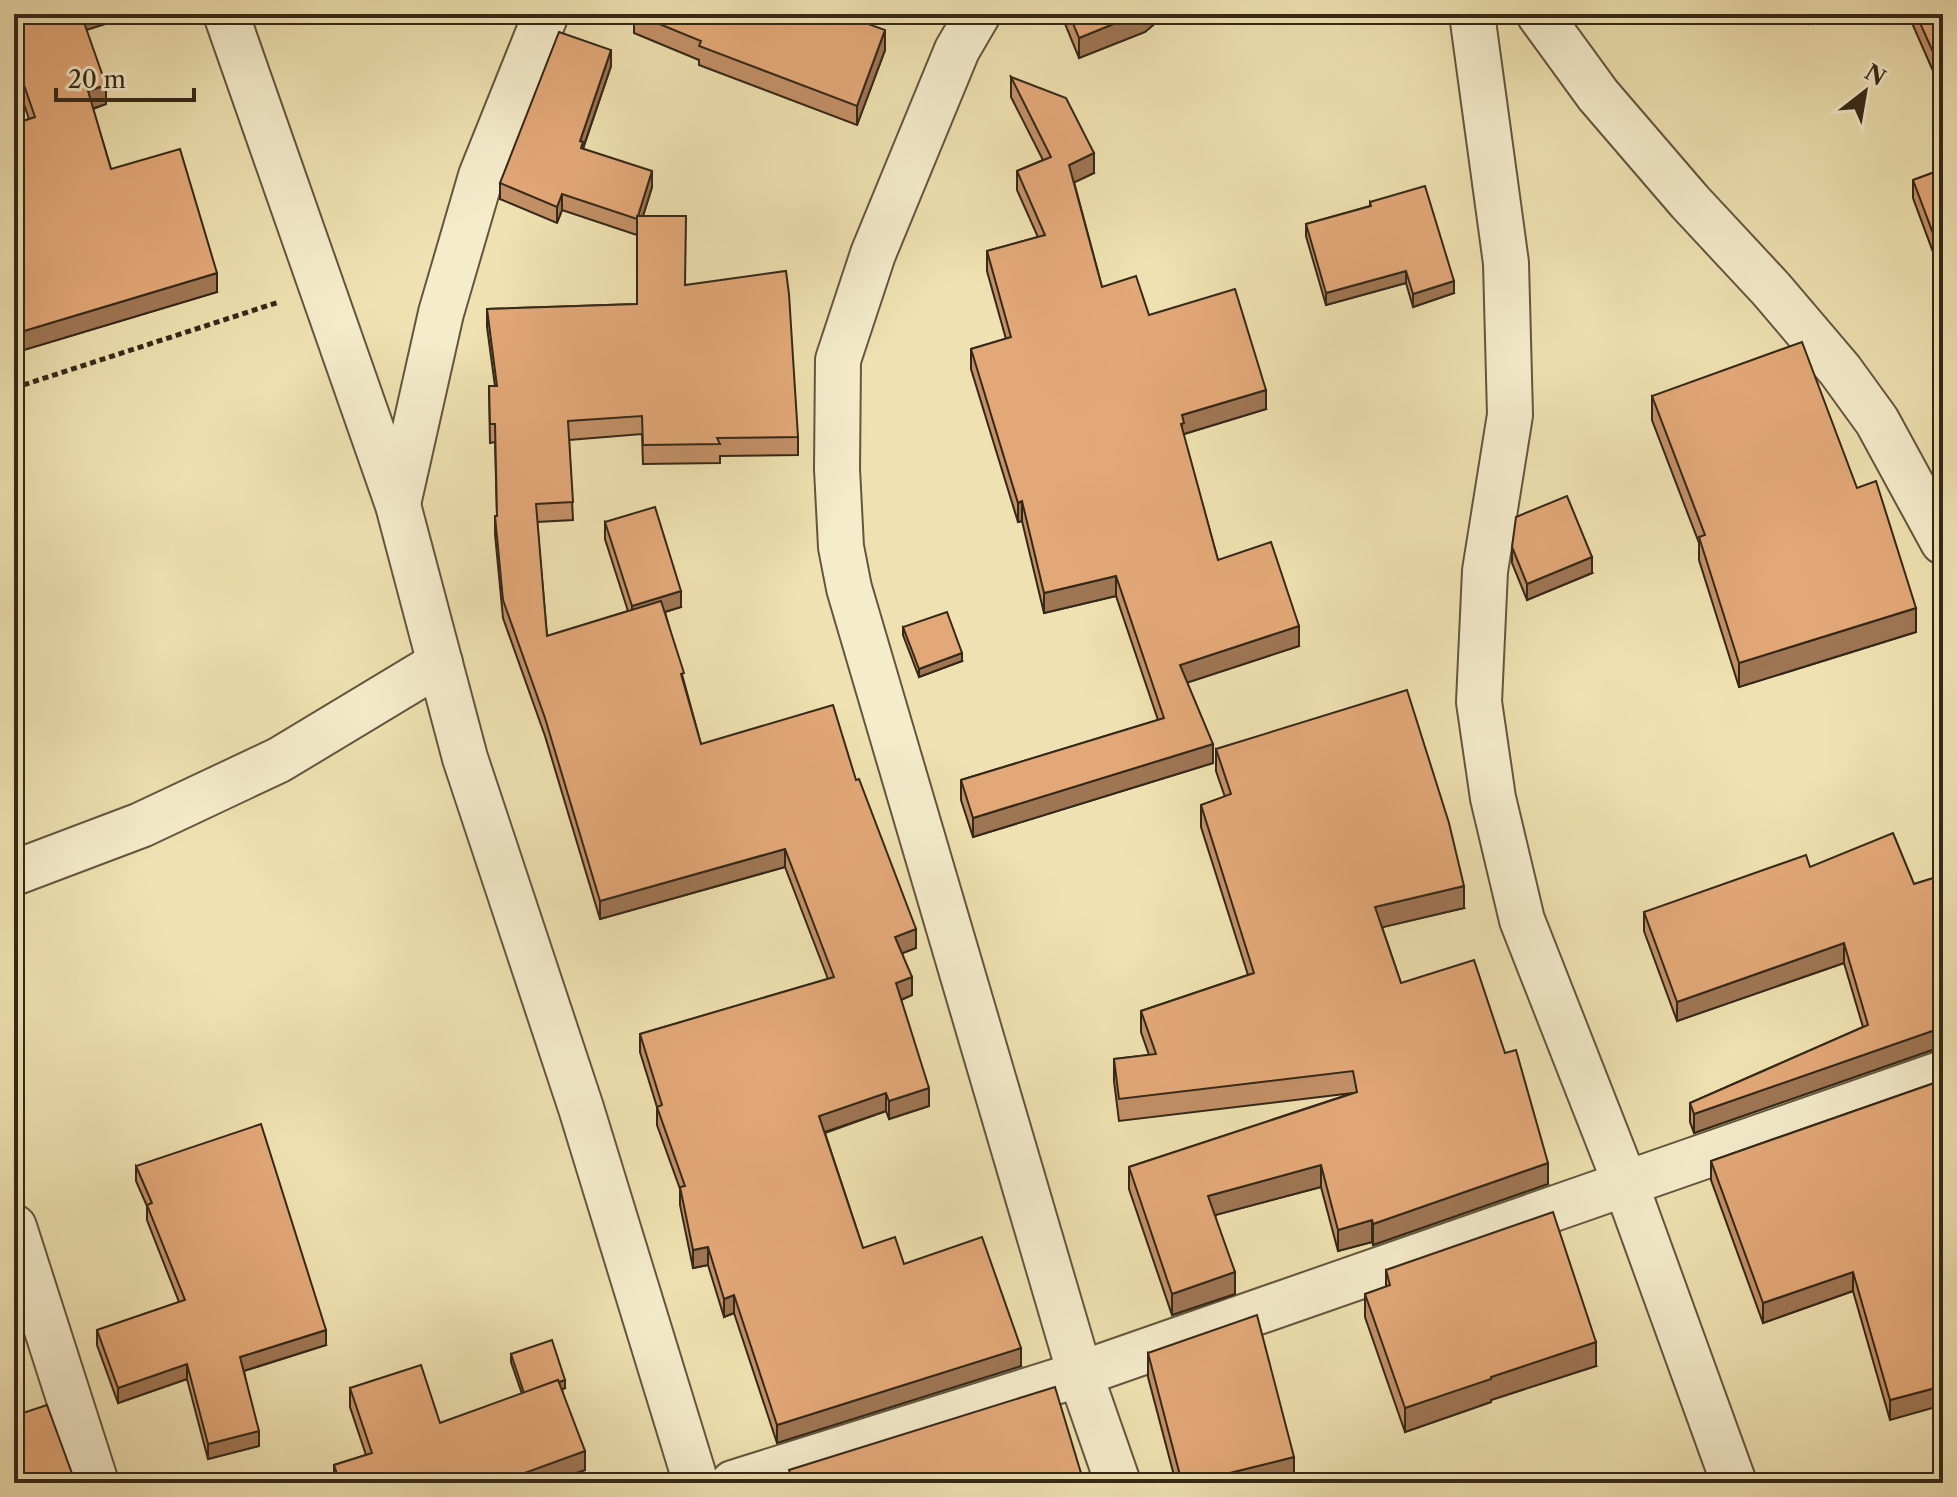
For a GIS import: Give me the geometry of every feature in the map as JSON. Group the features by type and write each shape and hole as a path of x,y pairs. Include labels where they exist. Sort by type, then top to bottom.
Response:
{"street":[{"path":"226,14 398,505 465,758 581,1108 696,1483"},
{"path":"398,505 441,313 481,176 546,14"},
{"path":"978,14 957,50 873,254 838,360 837,469 841,547 854,603 1080,1374 1118,1483"},
{"path":"1472,14 1506,263 1510,415 1485,571 1479,702 1493,798 1522,920 1626,1185 1734,1483"},
{"path":"1539,14 1598,95 1840,370 1877,421 1943,542"},
{"path":"14,873 141,825 279,760 440,663"},
{"path":"733,1483 1080,1374 1943,1073"},
{"path":"14,1227 96,1483"}],"path":[{"path":"14,388 323,288"}],"building":[{"path":"14,14 81,14 106,85 88,91 111,169 180,149 217,273 14,334 14,124 35,117 14,56"},
{"path":"635,14 841,14 885,30 857,106 699,46 701,41"},
{"path":"1069,14 1138,14 1079,38"},
{"path":"1916,14 1943,14 1943,48 1933,52"},
{"path":"559,32 611,50 580,141 583,142 581,148 652,171 637,219 562,194 557,207 500,183"},
{"path":"1011,77 1066,98 1094,153 1069,165 1102,287 1136,276 1149,315 1235,289 1266,390 1182,415 1184,423 1181,424 1218,560 1271,542 1299,626 1180,665 1213,744 973,818 961,780 1164,718 1116,576 1044,593 1022,501 1018,503 971,349 1011,337 987,251 1045,235 1017,171 1051,157"},
{"path":"1943,169 1943,260 1913,180"},
{"path":"1425,186 1454,281 1413,294 1406,271 1326,293 1306,224 1371,206 1370,202"},
{"path":"637,216 686,216 685,285 786,271 798,437 717,438 720,444 643,445 642,416 568,421 573,502 536,504 547,636 661,601 684,673 681,674 701,744 833,705 856,780 859,779 916,929 895,937 912,977 896,983 929,1088 889,1101 886,1093 819,1116 863,1248 895,1237 904,1264 982,1237 1021,1348 777,1425 734,1295 724,1299 708,1247 693,1250 680,1187 685,1186 657,1107 662,1105 640,1034 834,977 785,849 600,901 545,718 503,600 495,516 495,424 490,424 489,386 497,386 487,309 637,304"},
{"path":"1802,342 1857,488 1876,481 1916,608 1739,663 1699,537 1705,535 1652,396"},
{"path":"1567,496 1592,557 1527,584 1512,547 1516,517"},
{"path":"655,507 681,591 632,606 605,522"},
{"path":"947,612 962,653 919,669 903,627"},
{"path":"1407,690 1449,823 1464,886 1375,907 1401,983 1474,960 1505,1053 1516,1050 1548,1163 1373,1224 1372,1220 1338,1230 1321,1165 1208,1196 1235,1272 1172,1294 1129,1167 1357,1092 1353,1071 1119,1099 1114,1059 1156,1054 1141,1011 1254,973 1201,805 1231,794 1216,749"},
{"path":"1893,833 1914,884 1943,875 1943,1030 1935,1030 1694,1114 1690,1103 1868,1025 1844,943 1677,1002 1644,912 1806,855 1810,867"},
{"path":"1943,1080 1943,1386 1890,1400 1853,1272 1763,1303 1711,1161"},
{"path":"261,1124 326,1330 240,1357 259,1431 208,1444 187,1364 118,1388 97,1330 185,1300 147,1205 152,1203 136,1166"},
{"path":"1553,1212 1596,1342 1405,1408 1365,1294 1390,1285 1386,1270"},
{"path":"1257,1315 1294,1457 1182,1483 1148,1353"},
{"path":"552,1340 565,1380 524,1393 511,1354"},
{"path":"421,1365 440,1423 558,1380 585,1451 497,1483 340,1483 334,1465 372,1453 350,1388"},
{"path":"1055,1387 1084,1483 793,1483 789,1470"},
{"path":"47,1405 74,1479 63,1483 14,1483 14,1416"}]}
